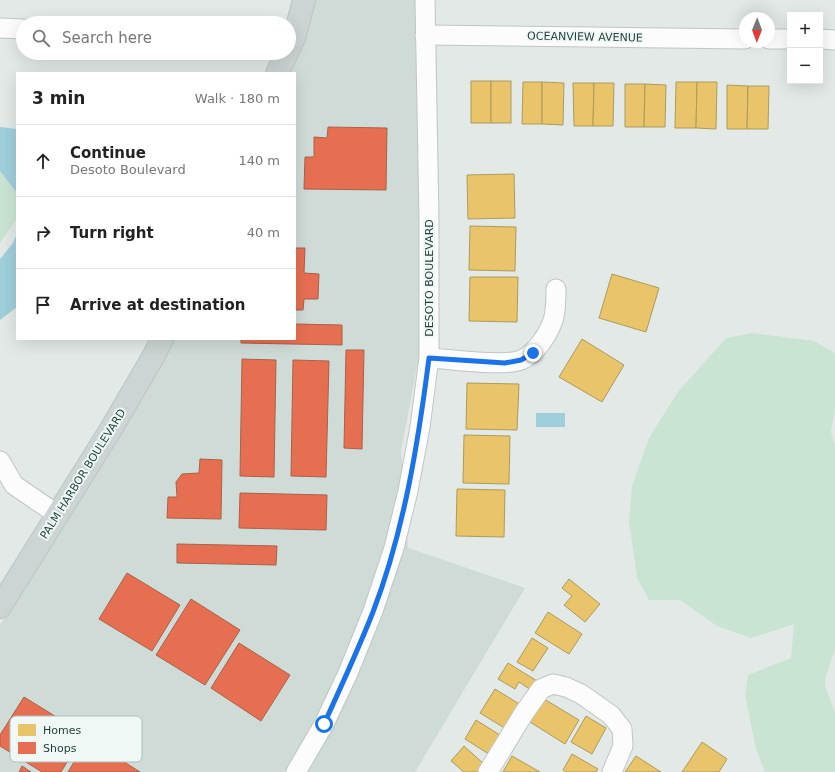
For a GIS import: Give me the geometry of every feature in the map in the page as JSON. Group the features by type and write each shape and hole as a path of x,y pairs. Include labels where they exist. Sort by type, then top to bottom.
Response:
{"main road":[{"path":"296,25 304,0"},
{"path":"277,72 283,60"},
{"name":"PALM HARBOR BOULEVARD","path":"0,607 111,429 162,340"}],"street":[{"name":"DESOTO BOULEVARD","path":"296,772 324,724 348,673 373,611 394,548 408,490 420,426 429,358 429,218 425,0"},
{"path":"0,28 16,29"},
{"name":"OCEANVIEW AVENUE","path":"425,35 739,39"},
{"path":"775,39 787,39"},
{"path":"823,39 835,40"},
{"path":"429,358 505,363 521,360 533,353 544,339 554,317 556,289"},
{"path":"0,461 7,485 58,515"},
{"path":"488,772 524,713 541,689 553,684 566,687 581,694 610,715 622,729 623,746 612,772"}],"shaded area":[{"path":"313,0 416,0 420,219 420,351 401,451 403,470 385,545 365,608 316,719 285,772 0,772 0,625 119,434 172,340 296,340 296,72 288,72 294,60 296,60 299,49 303,48 303,40"},
{"path":"407,534 408,548 525,588 415,772 307,772 331,730 356,677 381,616"}],"green space":[{"path":"0,165 16,187 16,219 0,243"},
{"path":"752,333 814,341 835,353 835,408 831,432 835,445 835,649 825,679 825,686 835,712 835,772 765,772 756,749 745,695 748,675 791,658 794,624 751,638 717,626 680,600 649,600 637,578 629,521 632,486 649,438 678,392 726,338"}],"water":[{"path":"0,127 16,129 16,192 0,171"},
{"path":"16,236 16,308 0,320 0,259 13,243"},
{"path":"536,413 565,413 565,427 536,427"}],"building: Homes":[{"path":"471,81 491,81 491,123 471,123"},
{"path":"491,81 511,81 511,123 491,123"},
{"path":"523,82 542,82 542,124 522,124"},
{"path":"542,82 564,83 563,125 542,124"},
{"path":"676,82 697,82 696,128 675,128"},
{"path":"697,82 717,82 716,129 696,128"},
{"path":"573,83 594,83 593,126 574,126"},
{"path":"594,83 614,83 613,126 593,126"},
{"path":"625,84 645,84 644,127 625,127"},
{"path":"645,84 666,85 665,127 644,127"},
{"path":"727,85 748,86 747,129 727,129"},
{"path":"748,86 769,86 768,129 747,129"},
{"path":"514,174 515,218 468,219 467,175"},
{"path":"470,226 516,227 515,271 469,270"},
{"path":"612,274 659,288 646,332 599,318"},
{"path":"470,277 518,277 517,322 469,321"},
{"path":"582,339 624,365 602,402 559,377"},
{"path":"467,383 519,384 517,430 466,429"},
{"path":"464,435 510,436 509,484 463,483"},
{"path":"457,489 505,490 504,537 456,536"},
{"path":"569,579 600,604 585,622 564,605 572,596 562,588"},
{"path":"548,612 582,634 569,654 535,633"},
{"path":"532,638 548,648 533,671 517,662"},
{"path":"508,663 537,681 531,690 519,682 515,689 498,679"},
{"path":"495,689 521,705 506,729 480,713"},
{"path":"544,699 579,720 565,744 530,722"},
{"path":"586,716 606,728 592,754 571,742"},
{"path":"476,720 503,737 492,756 465,739"},
{"path":"702,742 727,759 719,772 682,772"},
{"path":"464,746 485,765 479,772 464,772 451,761"},
{"path":"572,754 598,769 596,772 566,772 563,770"},
{"path":"512,756 540,772 503,772"},
{"path":"636,756 661,772 625,772"}],"building: Shops":[{"path":"328,127 387,128 386,190 304,189 305,157 314,157 314,137 327,138"},
{"path":"296,248 305,248 304,273 319,274 318,299 304,299 303,310 296,310"},
{"path":"296,324 342,325 342,345 241,343 241,340 296,340"},
{"path":"346,350 364,350 362,449 344,448"},
{"path":"242,359 276,360 274,477 240,476"},
{"path":"293,360 329,361 326,477 291,476"},
{"path":"200,459 222,460 221,519 167,518 168,497 177,497 176,482 182,474 199,473"},
{"path":"240,493 327,495 326,530 239,528"},
{"path":"177,544 277,546 276,565 177,563"},
{"path":"127,573 180,605 152,651 99,619"},
{"path":"191,599 240,630 205,685 156,655"},
{"path":"239,643 290,675 261,721 211,688"},
{"path":"24,697 55,716 12,716"},
{"path":"10,719 10,752 0,746 0,735"},
{"path":"26,762 67,762 61,772 42,772"},
{"path":"74,762 124,762 140,772 68,772"},
{"path":"22,766 31,772 19,772"}],"route":[{"path":"324,724 348,673 373,611 394,548 408,490 420,426 429,358 505,363 521,360 533,353"}]}
